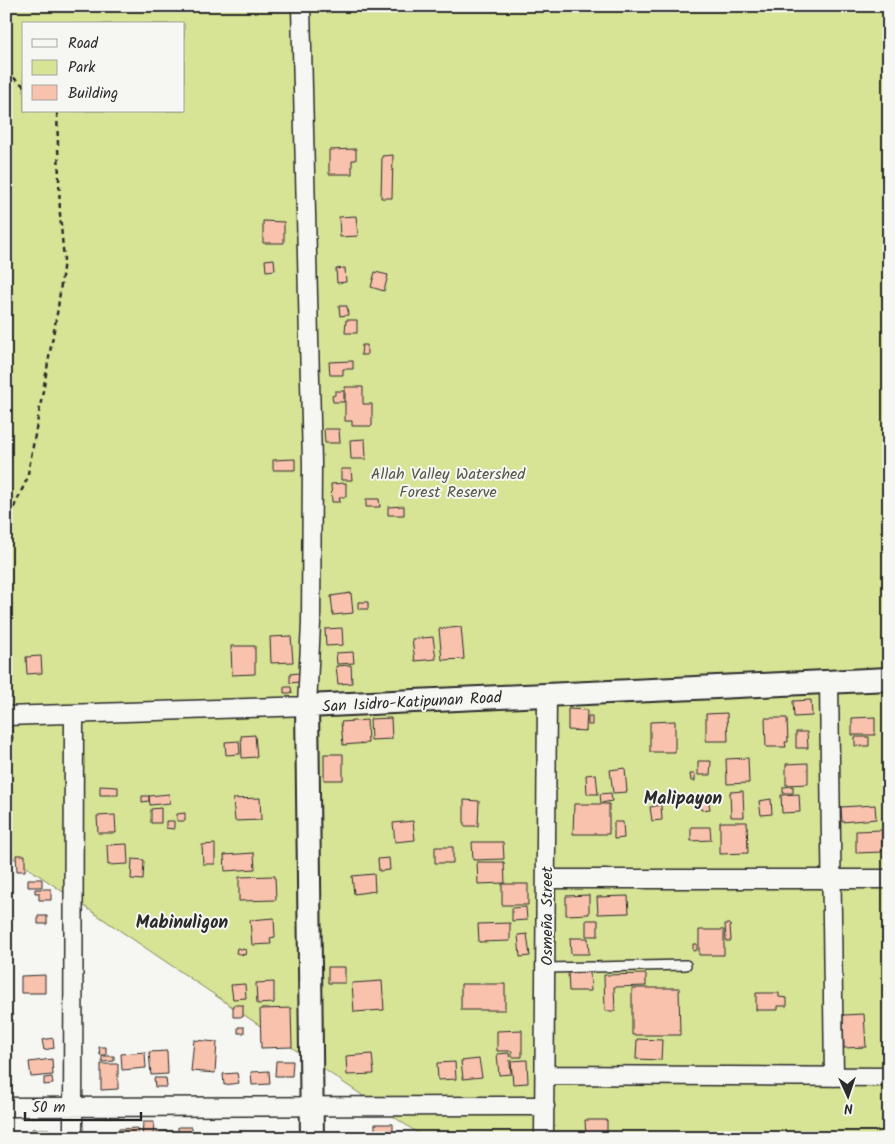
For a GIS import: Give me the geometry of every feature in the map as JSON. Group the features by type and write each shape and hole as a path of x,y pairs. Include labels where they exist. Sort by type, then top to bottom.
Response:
{"street":[{"path":"6,716 307,706 311,623 312,463 300,6"},
{"name":"San Isidro-Katipunan Road","path":"312,1138 307,706 889,680"},
{"path":"828,682 834,1077"},
{"name":"Osmeña Street","path":"544,1138 548,695"},
{"path":"73,1138 74,715"},
{"path":"546,879 889,879"},
{"path":"546,1075 889,1077"},
{"path":"6,1107 545,1106"}],"lane":[{"path":"546,968 686,965"}],"path":[{"path":"6,72 22,84"},
{"path":"6,524 27,479 58,308 64,260 60,214 57,112"}],"green space":[{"name":"Allah Valley Watershed Forest Reserve","path":"6,6 889,6 889,1138 425,1138 6,853"}],"building":[{"path":"356,149 356,160 352,160 352,174 329,174 329,150"},
{"path":"393,155 392,198 381,198 382,156"},
{"path":"356,216 358,236 340,237 339,217"},
{"path":"263,221 284,222 284,243 263,243"},
{"path":"274,259 275,270 266,271 265,260"},
{"path":"345,268 346,282 337,283 336,269"},
{"path":"375,272 388,275 384,291 371,287"},
{"path":"339,306 347,306 348,315 340,316"},
{"path":"346,320 357,320 357,333 345,333"},
{"path":"362,345 367,345 367,355 361,355"},
{"path":"353,361 353,369 343,369 343,375 330,375 329,362"},
{"path":"345,387 363,387 363,404 372,404 372,426 352,426 352,421 345,421"},
{"path":"335,391 344,391 344,402 333,402 332,396 335,395"},
{"path":"324,429 339,429 340,443 325,443"},
{"path":"365,439 366,459 351,459 350,440"},
{"path":"295,459 295,470 273,470 273,460"},
{"path":"341,469 351,469 352,480 341,480"},
{"path":"346,483 346,497 339,497 340,502 332,502 331,484"},
{"path":"366,499 379,499 380,507 366,507"},
{"path":"404,506 404,515 388,515 388,507"},
{"path":"351,593 353,613 333,615 331,596"},
{"path":"358,602 368,602 368,609 358,609"},
{"path":"461,627 464,659 442,660 439,629"},
{"path":"342,628 343,645 326,646 325,629"},
{"path":"291,636 293,662 271,663 270,637"},
{"path":"433,637 436,659 415,661 412,639"},
{"path":"231,646 255,646 255,674 232,675"},
{"path":"353,652 354,663 337,664 336,653"},
{"path":"41,656 42,673 27,674 26,657"},
{"path":"351,665 352,683 338,684 336,666"},
{"path":"299,673 299,682 290,683 290,674"},
{"path":"284,687 291,687 292,693 284,693"},
{"path":"811,700 812,716 794,717 793,701"},
{"path":"568,709 587,710 586,731 568,730"},
{"path":"727,713 728,741 706,741 706,714"},
{"path":"588,716 592,716 592,725 588,725"},
{"path":"875,717 875,735 852,735 852,718"},
{"path":"391,718 392,739 371,740 370,719"},
{"path":"765,718 787,718 788,742 785,742 786,747 766,747"},
{"path":"367,720 368,743 343,745 341,722"},
{"path":"6,721 11,721 13,739 6,740"},
{"path":"675,721 675,752 650,752 650,722"},
{"path":"796,732 807,732 808,748 796,748"},
{"path":"255,735 257,757 242,758 241,736"},
{"path":"855,737 869,737 869,746 855,746"},
{"path":"239,741 240,754 226,755 225,742"},
{"path":"6,742 10,742 12,757 6,757"},
{"path":"324,754 343,754 343,780 324,780"},
{"path":"748,758 749,783 727,784 726,759"},
{"path":"698,761 711,761 710,775 698,775"},
{"path":"808,763 808,784 786,785 786,764"},
{"path":"625,768 627,792 613,793 610,770"},
{"path":"596,774 598,794 587,794 586,775"},
{"path":"690,774 695,774 695,781 691,781"},
{"path":"100,786 118,787 118,795 100,795"},
{"path":"793,786 793,793 783,793 783,787"},
{"path":"743,791 744,817 731,817 730,792"},
{"path":"611,793 612,801 601,803 600,794"},
{"path":"169,794 170,803 150,805 149,796"},
{"path":"799,794 800,812 782,813 781,795"},
{"path":"142,796 149,796 149,801 142,802"},
{"path":"708,797 710,809 701,810 698,798"},
{"path":"260,798 261,820 235,821 233,799"},
{"path":"771,799 772,814 761,815 759,801"},
{"path":"464,800 479,801 478,826 464,826"},
{"path":"574,804 609,804 609,834 573,834"},
{"path":"661,805 662,820 652,821 650,807"},
{"path":"875,805 876,819 842,822 841,807"},
{"path":"161,808 161,823 151,823 151,809"},
{"path":"185,813 185,821 177,821 177,814"},
{"path":"115,815 116,833 98,833 97,816"},
{"path":"166,821 174,821 174,829 166,828"},
{"path":"413,821 415,840 395,842 393,823"},
{"path":"614,822 623,822 624,838 614,839"},
{"path":"720,822 747,822 748,853 720,854"},
{"path":"691,827 710,827 711,840 691,841"},
{"path":"882,830 882,852 856,853 856,831"},
{"path":"472,842 503,842 504,859 473,860"},
{"path":"127,844 128,864 108,865 107,845"},
{"path":"215,844 215,864 203,864 202,845"},
{"path":"435,847 453,847 453,863 435,863"},
{"path":"254,853 255,869 225,871 224,855"},
{"path":"16,855 25,855 25,871 17,871"},
{"path":"389,858 390,870 379,871 378,859"},
{"path":"132,859 144,860 143,880 131,879"},
{"path":"477,862 504,862 505,883 478,884"},
{"path":"374,874 375,891 354,894 352,876"},
{"path":"275,876 276,900 239,901 239,877"},
{"path":"28,879 42,879 42,887 28,887"},
{"path":"502,884 528,884 528,905 502,905"},
{"path":"35,889 51,889 51,900 39,900 39,893 35,893"},
{"path":"589,895 589,914 566,915 566,896"},
{"path":"628,896 629,913 598,914 597,897"},
{"path":"526,907 527,920 512,921 512,908"},
{"path":"38,916 47,916 47,924 38,924"},
{"path":"274,918 275,937 270,938 271,944 252,945 250,920"},
{"path":"586,920 598,920 598,936 586,936"},
{"path":"510,923 510,941 479,942 478,924"},
{"path":"725,924 730,924 731,941 726,941"},
{"path":"699,930 724,930 724,955 699,955"},
{"path":"527,934 530,956 520,957 518,935"},
{"path":"570,938 588,938 589,954 571,954"},
{"path":"693,944 697,944 697,950 693,951"},
{"path":"237,948 246,950 245,955 236,953"},
{"path":"328,967 345,967 345,983 328,983"},
{"path":"568,972 590,972 591,991 569,991"},
{"path":"646,974 646,986 614,987 615,1011 605,1011 604,975"},
{"path":"45,975 45,993 21,993 21,976"},
{"path":"382,981 384,1010 354,1012 352,983"},
{"path":"274,982 274,1003 257,1004 256,983"},
{"path":"245,984 246,998 233,999 231,985"},
{"path":"461,984 505,984 505,1010 461,1010"},
{"path":"632,988 679,988 680,1035 632,1035"},
{"path":"756,993 779,993 779,997 787,998 787,1006 778,1006 778,1010 756,1010"},
{"path":"233,1005 243,1005 243,1017 233,1017"},
{"path":"291,1008 292,1047 261,1048 260,1009"},
{"path":"864,1014 866,1047 844,1048 843,1015"},
{"path":"238,1027 244,1027 244,1033 238,1033"},
{"path":"522,1030 522,1057 512,1057 512,1051 497,1051 497,1031"},
{"path":"53,1038 54,1048 44,1050 42,1040"},
{"path":"637,1039 662,1040 661,1060 636,1059"},
{"path":"194,1040 217,1042 215,1073 191,1071"},
{"path":"99,1047 106,1047 106,1055 100,1055"},
{"path":"167,1051 168,1074 151,1075 149,1052"},
{"path":"145,1052 146,1068 122,1070 121,1054"},
{"path":"509,1053 511,1074 499,1075 497,1054"},
{"path":"372,1054 374,1074 347,1075 346,1056"},
{"path":"102,1056 114,1056 114,1061 102,1062"},
{"path":"52,1059 53,1075 31,1077 29,1062"},
{"path":"479,1059 482,1077 463,1079 461,1061"},
{"path":"527,1060 528,1083 513,1084 511,1061"},
{"path":"276,1061 293,1061 292,1076 275,1076"},
{"path":"455,1062 456,1079 438,1080 437,1063"},
{"path":"101,1064 118,1064 118,1089 101,1090"},
{"path":"269,1071 270,1084 252,1085 251,1072"},
{"path":"237,1073 239,1083 224,1085 223,1074"},
{"path":"52,1077 53,1084 44,1085 44,1078"},
{"path":"154,1078 166,1078 167,1087 155,1087"},
{"path":"585,1120 607,1120 607,1138 586,1138"},
{"path":"143,1122 154,1122 153,1138 142,1138"},
{"path":"375,1124 393,1124 393,1138 375,1138"},
{"path":"178,1127 192,1127 192,1138 178,1138"},
{"path":"138,1128 138,1138 119,1138 118,1129"},
{"path":"32,1129 49,1129 49,1138 32,1138"},
{"path":"174,1131 174,1138 157,1138 157,1132"}],"district":[{"name":"Malipayon","path":"683,798"},
{"name":"Mabinuligon","path":"182,922"}]}
